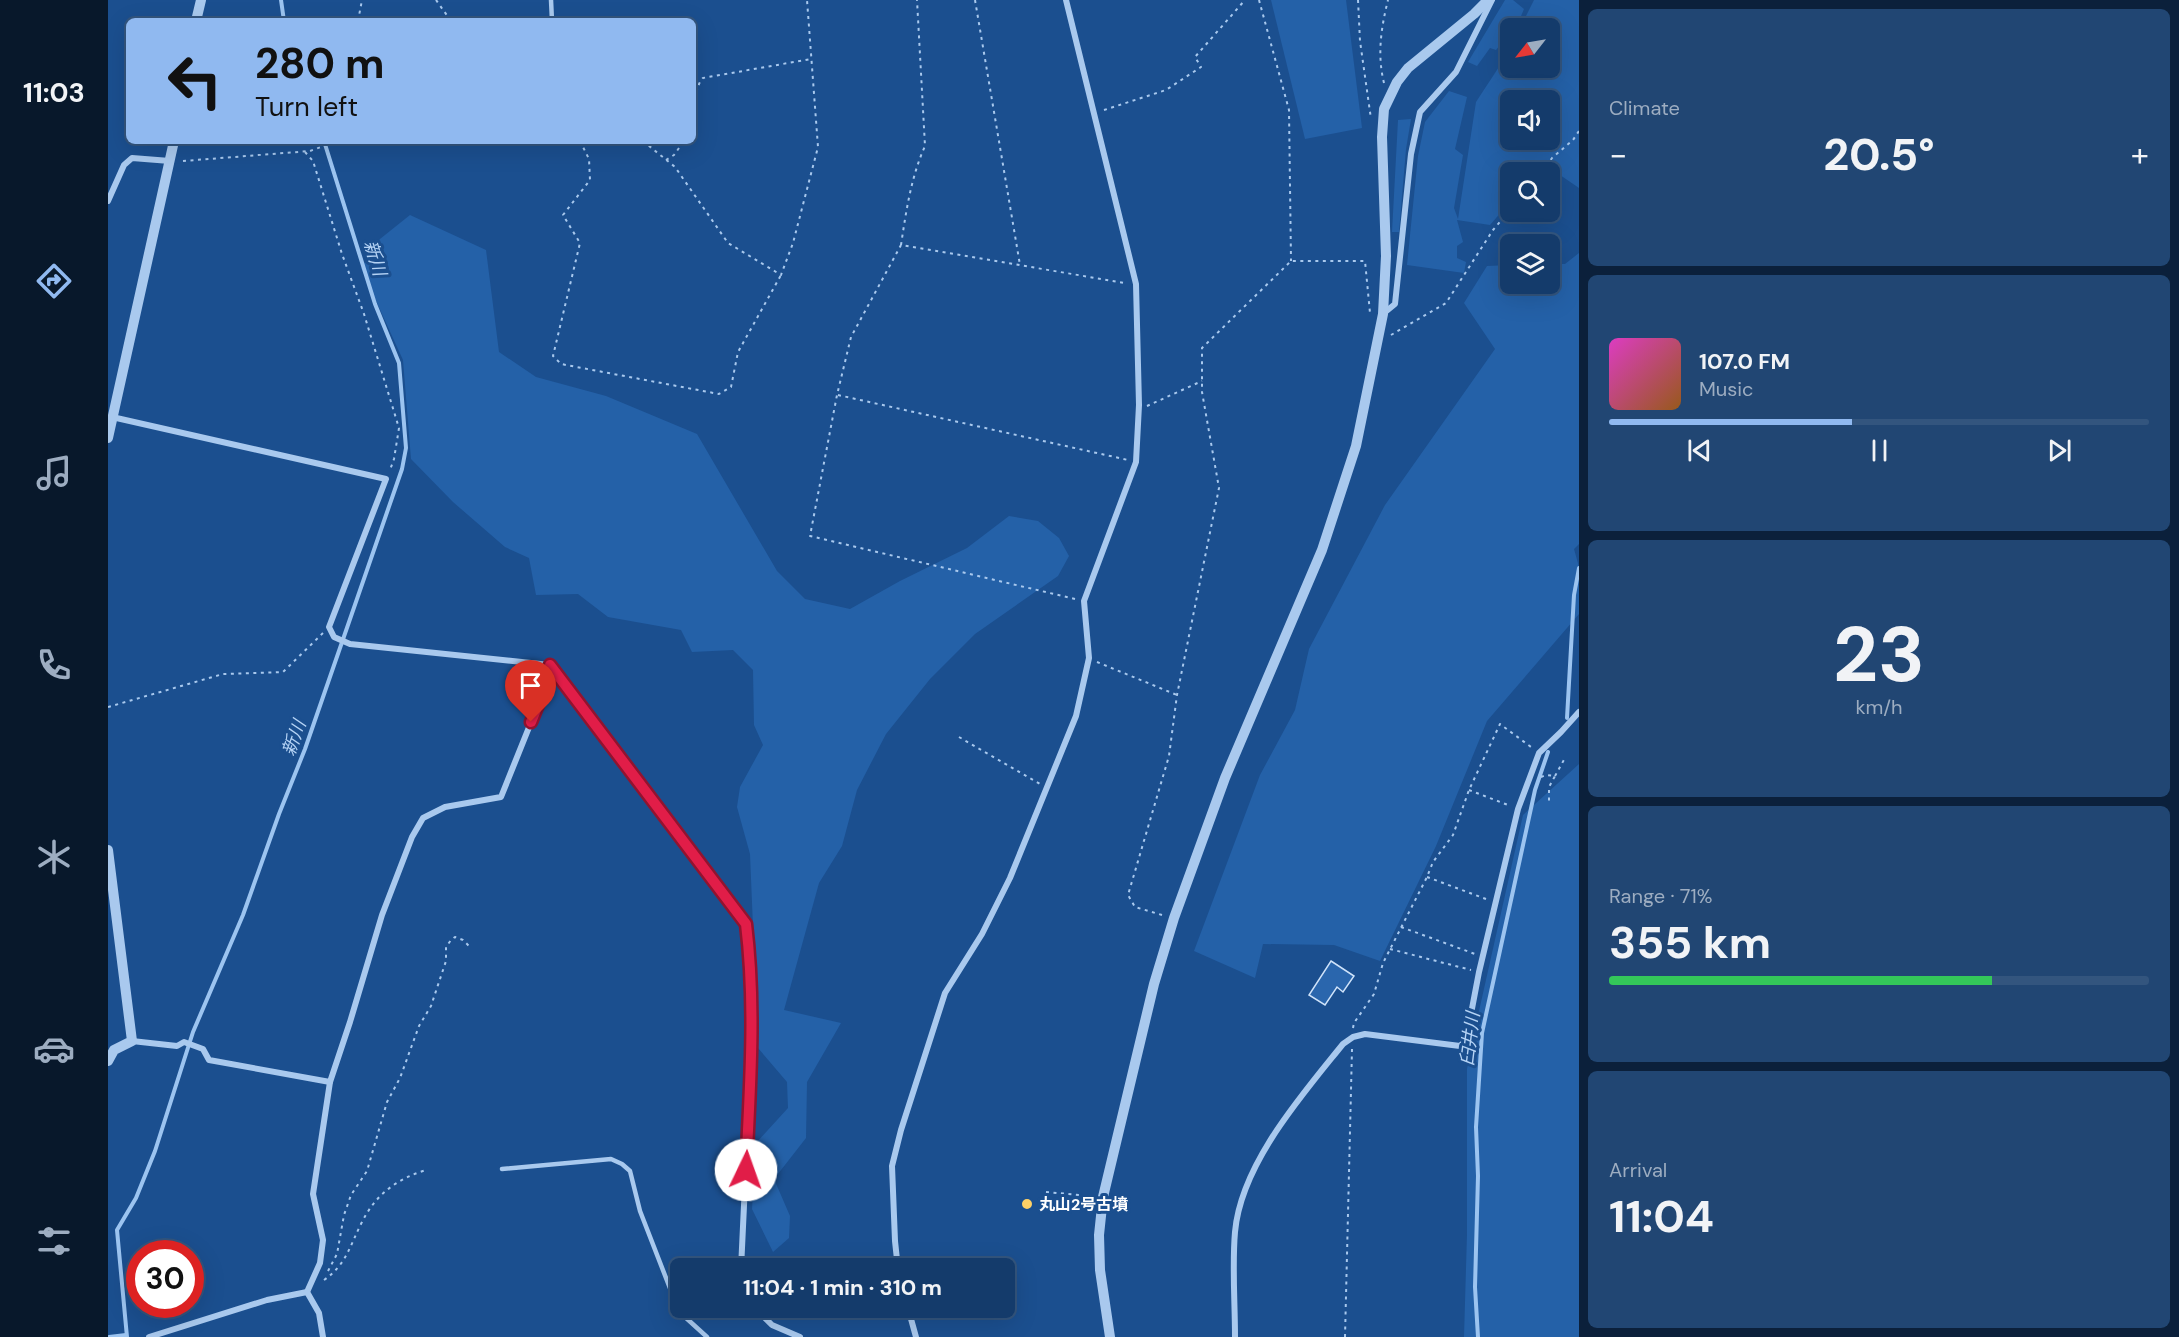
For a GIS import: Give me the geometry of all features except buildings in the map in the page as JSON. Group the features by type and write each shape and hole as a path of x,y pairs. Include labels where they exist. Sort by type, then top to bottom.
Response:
{"street":[{"path":"197,18 201,0"},
{"path":"897,1258 892,1166 901,1130 945,993 982,934 1010,878 1076,716 1089,658 1084,601 1136,462 1138,411 1136,284 1066,0"},
{"path":"1383,314 1395,304 1411,154 1420,112 1456,72 1490,0"},
{"path":"1110,1337 1100,1270 1099,1235 1103,1197 1154,984 1174,918 1225,778 1322,550 1356,446 1383,314 1386,256 1382,137 1384,109 1397,82 1408,68 1490,0"},
{"path":"108,438 174,144"},
{"path":"108,201 124,165 132,158 171,162"},
{"path":"112,417 387,478 329,627 334,637 350,644 550,665 746,924 751,961 749,1099 742,1258"},
{"path":"307,1292 320,1263 323,1240 313,1194 330,1082 382,915 412,837 423,818 445,807 501,796 546,685 550,665"},
{"path":"1235,1337 1235,1232 1239,1207 1256,1167 1286,1115 1343,1044 1353,1037 1365,1034 1460,1046 1466,1040 1482,957 1518,809 1539,753 1579,712"},
{"path":"108,850 132,1041"},
{"path":"108,1061 111,1051 132,1041 177,1046 184,1042 203,1049 209,1059 330,1082"},
{"path":"149,1337 267,1300 307,1292"},
{"path":"307,1292 319,1314 323,1337"},
{"path":"765,1318 772,1325 800,1337"},
{"path":"911,1318 916,1337"}],"lane":[{"path":"551,0 552,18"},
{"path":"502,1169 611,1159 622,1164 630,1171 640,1211 673,1296 685,1317 707,1337"}],"path":[{"path":"359,18 362,0"},
{"path":"436,0 449,18"},
{"path":"582,144 589,159 591,180 563,215 580,243 553,356 561,364 719,394 731,387 738,352 780,275 793,243 818,147 807,0"},
{"path":"916,0 925,146 918,161 901,245 851,337 837,395 810,536 1084,601"},
{"path":"975,0 1020,265"},
{"path":"1093,113 1166,90 1201,67 1195,57 1245,0"},
{"path":"1259,0 1289,110 1291,261"},
{"path":"1358,0 1360,41 1370,117 1382,137"},
{"path":"1388,0 1379,65 1389,100"},
{"path":"696,95 698,83 703,78 811,59"},
{"path":"1549,162 1573,140 1579,131"},
{"path":"171,162 305,152 330,144"},
{"path":"647,144 675,167 728,243 780,275"},
{"path":"666,160 674,155 682,144"},
{"path":"305,152 313,161 399,428 394,459 387,478"},
{"path":"1378,342 1446,303 1500,222"},
{"path":"901,245 1136,284"},
{"path":"1174,918 1135,907 1128,895 1169,756 1177,695 1219,488 1202,392 1202,348 1291,261 1365,261 1371,317 1381,326"},
{"path":"1138,411 1202,381"},
{"path":"837,395 1136,462"},
{"path":"108,707 223,675 283,672 329,627"},
{"path":"1089,658 1177,695"},
{"path":"1345,1337 1353,1023 1374,994 1383,963 1433,862 1454,835 1469,790 1500,724 1539,753"},
{"path":"959,737 1047,788"},
{"path":"1549,805 1550,787 1565,758"},
{"path":"1546,775 1555,776"},
{"path":"1469,790 1518,809"},
{"path":"1427,877 1496,902"},
{"path":"1401,927 1482,957"},
{"path":"322,1277 329,1270 337,1254 344,1215 351,1194 367,1171 387,1102 400,1078 419,1026 431,1006 446,961 446,947 455,938 463,940 469,946"},
{"path":"1390,949 1479,972"},
{"path":"307,1292 335,1273 342,1264 363,1220 384,1191 426,1170"},
{"path":"1046,1192 1103,1197"}],"shaded area":[{"path":"1271,0 1346,0 1362,128 1305,139"},
{"path":"1505,0 1513,0 1524,9 1520,18 1500,18 1500,45 1496,50 1490,48 1477,66 1468,62"},
{"path":"1534,0 1579,0 1579,188 1560,175 1560,162 1500,162 1500,214 1490,225 1457,220 1463,242 1457,246 1457,258 1466,262 1464,273 1407,265 1418,156 1425,122 1449,91 1467,97 1455,149 1463,155 1454,208 1458,219 1476,102 1500,65 1500,78 1560,78 1560,18 1525,18"},
{"path":"1411,119 1406,149 1399,232 1392,232 1398,120"},
{"path":"410,215 486,250 499,352 536,377 606,396 697,434 777,571 805,599 850,609 967,548 1009,516 1038,521 1059,538 1069,556 1058,576 975,634 930,679 886,734 857,790 842,846 819,883 784,1010 841,1023 807,1082 806,1138 774,1179 790,1216 789,1238 773,1252 752,1209 756,1143 788,1108 787,1082 758,1048 750,854 737,807 740,787 763,745 754,725 753,670 733,650 692,652 681,630 608,617 578,594 536,595 529,558 505,547 453,502 411,459 403,360 361,268 380,239"},
{"path":"1579,253 1579,544 1574,549 1579,567 1579,614 1487,721 1436,846 1380,961 1334,945 1263,944 1255,978 1194,951 1260,775 1295,710 1309,649 1385,505 1495,349 1464,303 1487,266 1500,265 1500,294 1560,294 1560,264 1565,264"},
{"path":"1579,764 1579,1337 1464,1337 1467,1234 1467,1069 1523,815"}],"waterway":[{"name":"新川","path":"281,0 284,18"},
{"name":"新川","path":"127,1337 117,1230 136,1198 155,1151 193,1032 243,915 305,749 402,469 406,448 399,363 375,304 325,144"},
{"name":"臼井川","path":"1567,718 1574,595 1579,568"},
{"name":"臼井川","path":"1478,1337 1475,1287 1478,1176 1476,1127 1482,1033 1535,790 1548,752"},
{"path":"109,1337 126,1335"}],"place":[{"name":"丸山2号古墳","path":"1027,1204"}],"route":[{"path":"531,722 546,685 550,665 746,924 751,961 746,1170"}]}
